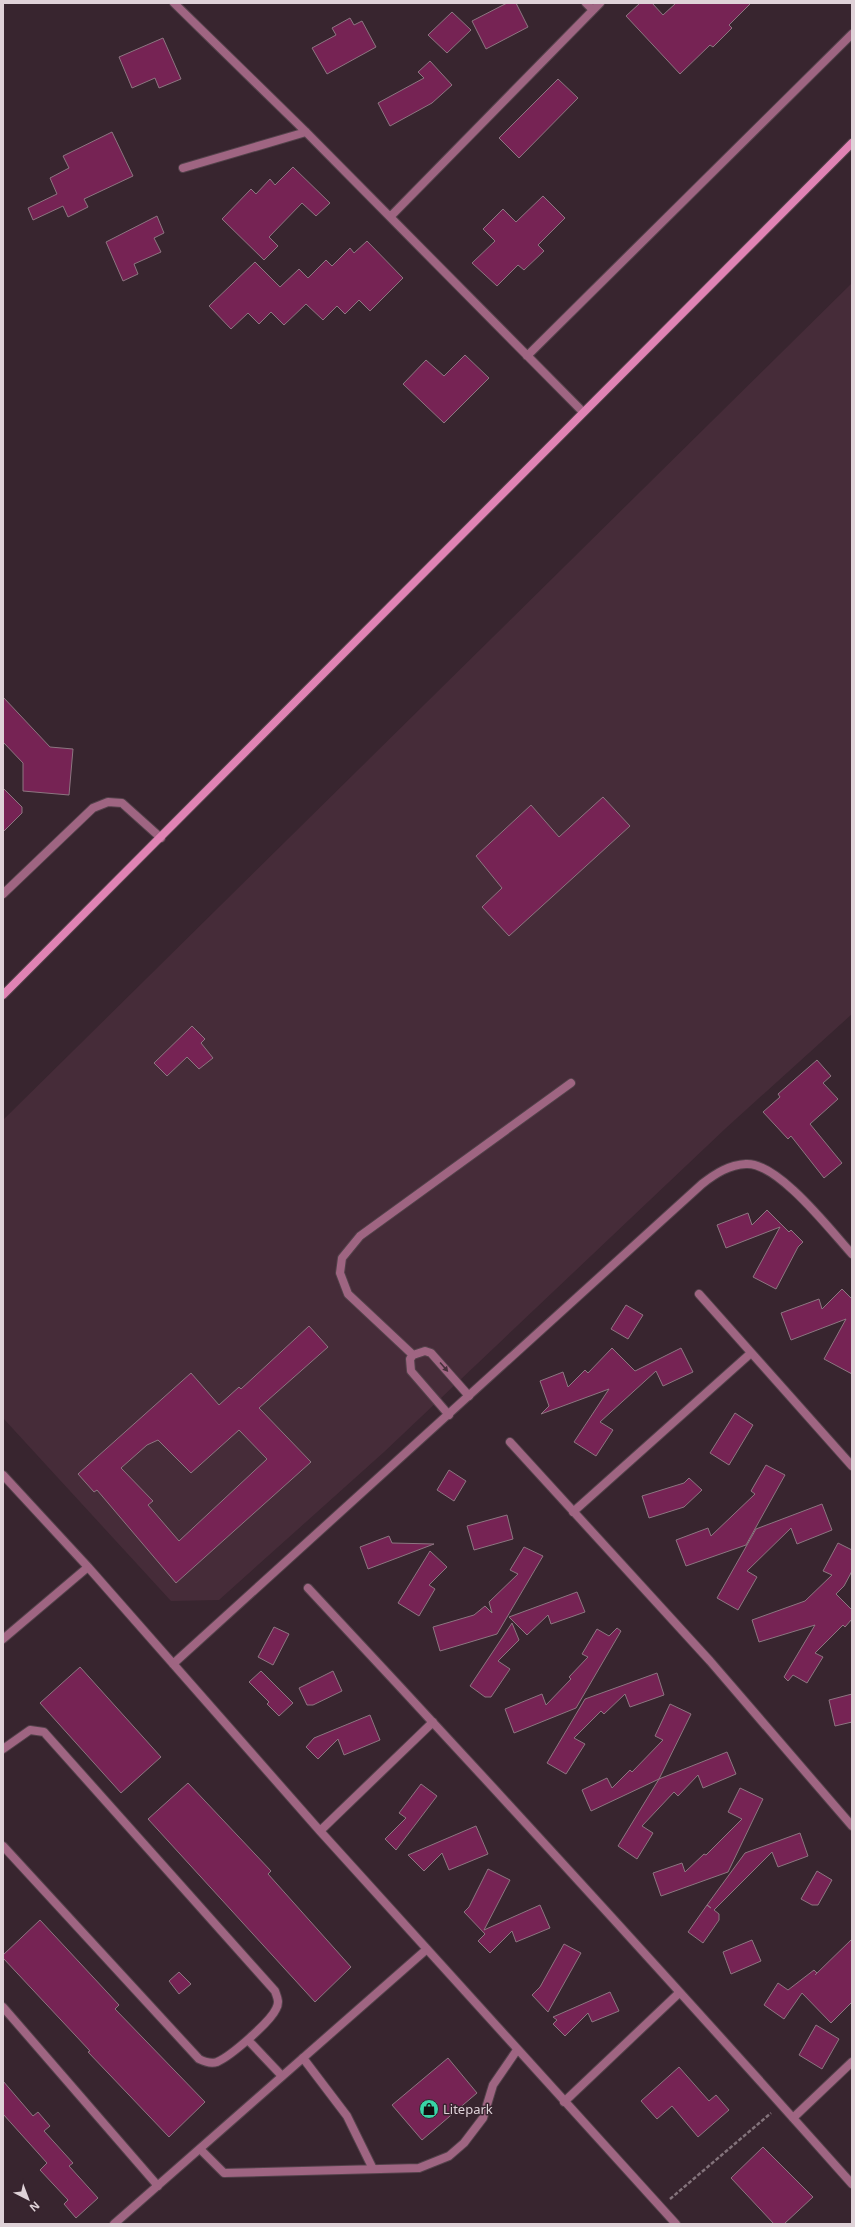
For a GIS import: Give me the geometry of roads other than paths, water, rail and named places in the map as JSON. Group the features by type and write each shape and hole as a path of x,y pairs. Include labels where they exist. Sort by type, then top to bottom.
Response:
{"street":[{"path":"174,3 306,132 583,412"},
{"path":"586,3 593,10"},
{"path":"390,216 600,3"},
{"path":"527,356 852,34"},
{"path":"183,168 306,132"},
{"path":"3,996 852,143"},
{"path":"3,894 93,808 108,802 122,803 161,838"},
{"path":"414,1355 348,1294 340,1273 342,1258 360,1236 571,1083"},
{"path":"173,1664 450,1415 702,1184 721,1169 748,1163 766,1170 784,1180 852,1254"},
{"path":"699,1294 852,1466"},
{"path":"450,1415 411,1371 410,1359 414,1355 425,1351 431,1353 469,1396"},
{"path":"573,1512 751,1353"},
{"path":"510,1442 710,1661 852,1826"},
{"path":"3,1475 88,1567 426,1949 676,2224"},
{"path":"3,1639 88,1567"},
{"path":"308,1588 433,1722 782,2104 852,2184"},
{"path":"320,1831 433,1722"},
{"path":"3,1749 30,1730 44,1732 275,1991 278,2000 277,2008 248,2040 218,2061 211,2063 199,2059 3,1846"},
{"path":"114,2224 426,1949"},
{"path":"564,2102 679,1993"},
{"path":"3,2007 158,2186"},
{"path":"248,2040 282,2076"},
{"path":"200,2149 224,2173 419,2168 449,2156 464,2144 483,2118 493,2085 517,2050"},
{"path":"303,2058 347,2116 372,2170"},
{"path":"793,2118 852,2062"}],"place":[{"name":"Litepark","path":"429,2109"}]}
